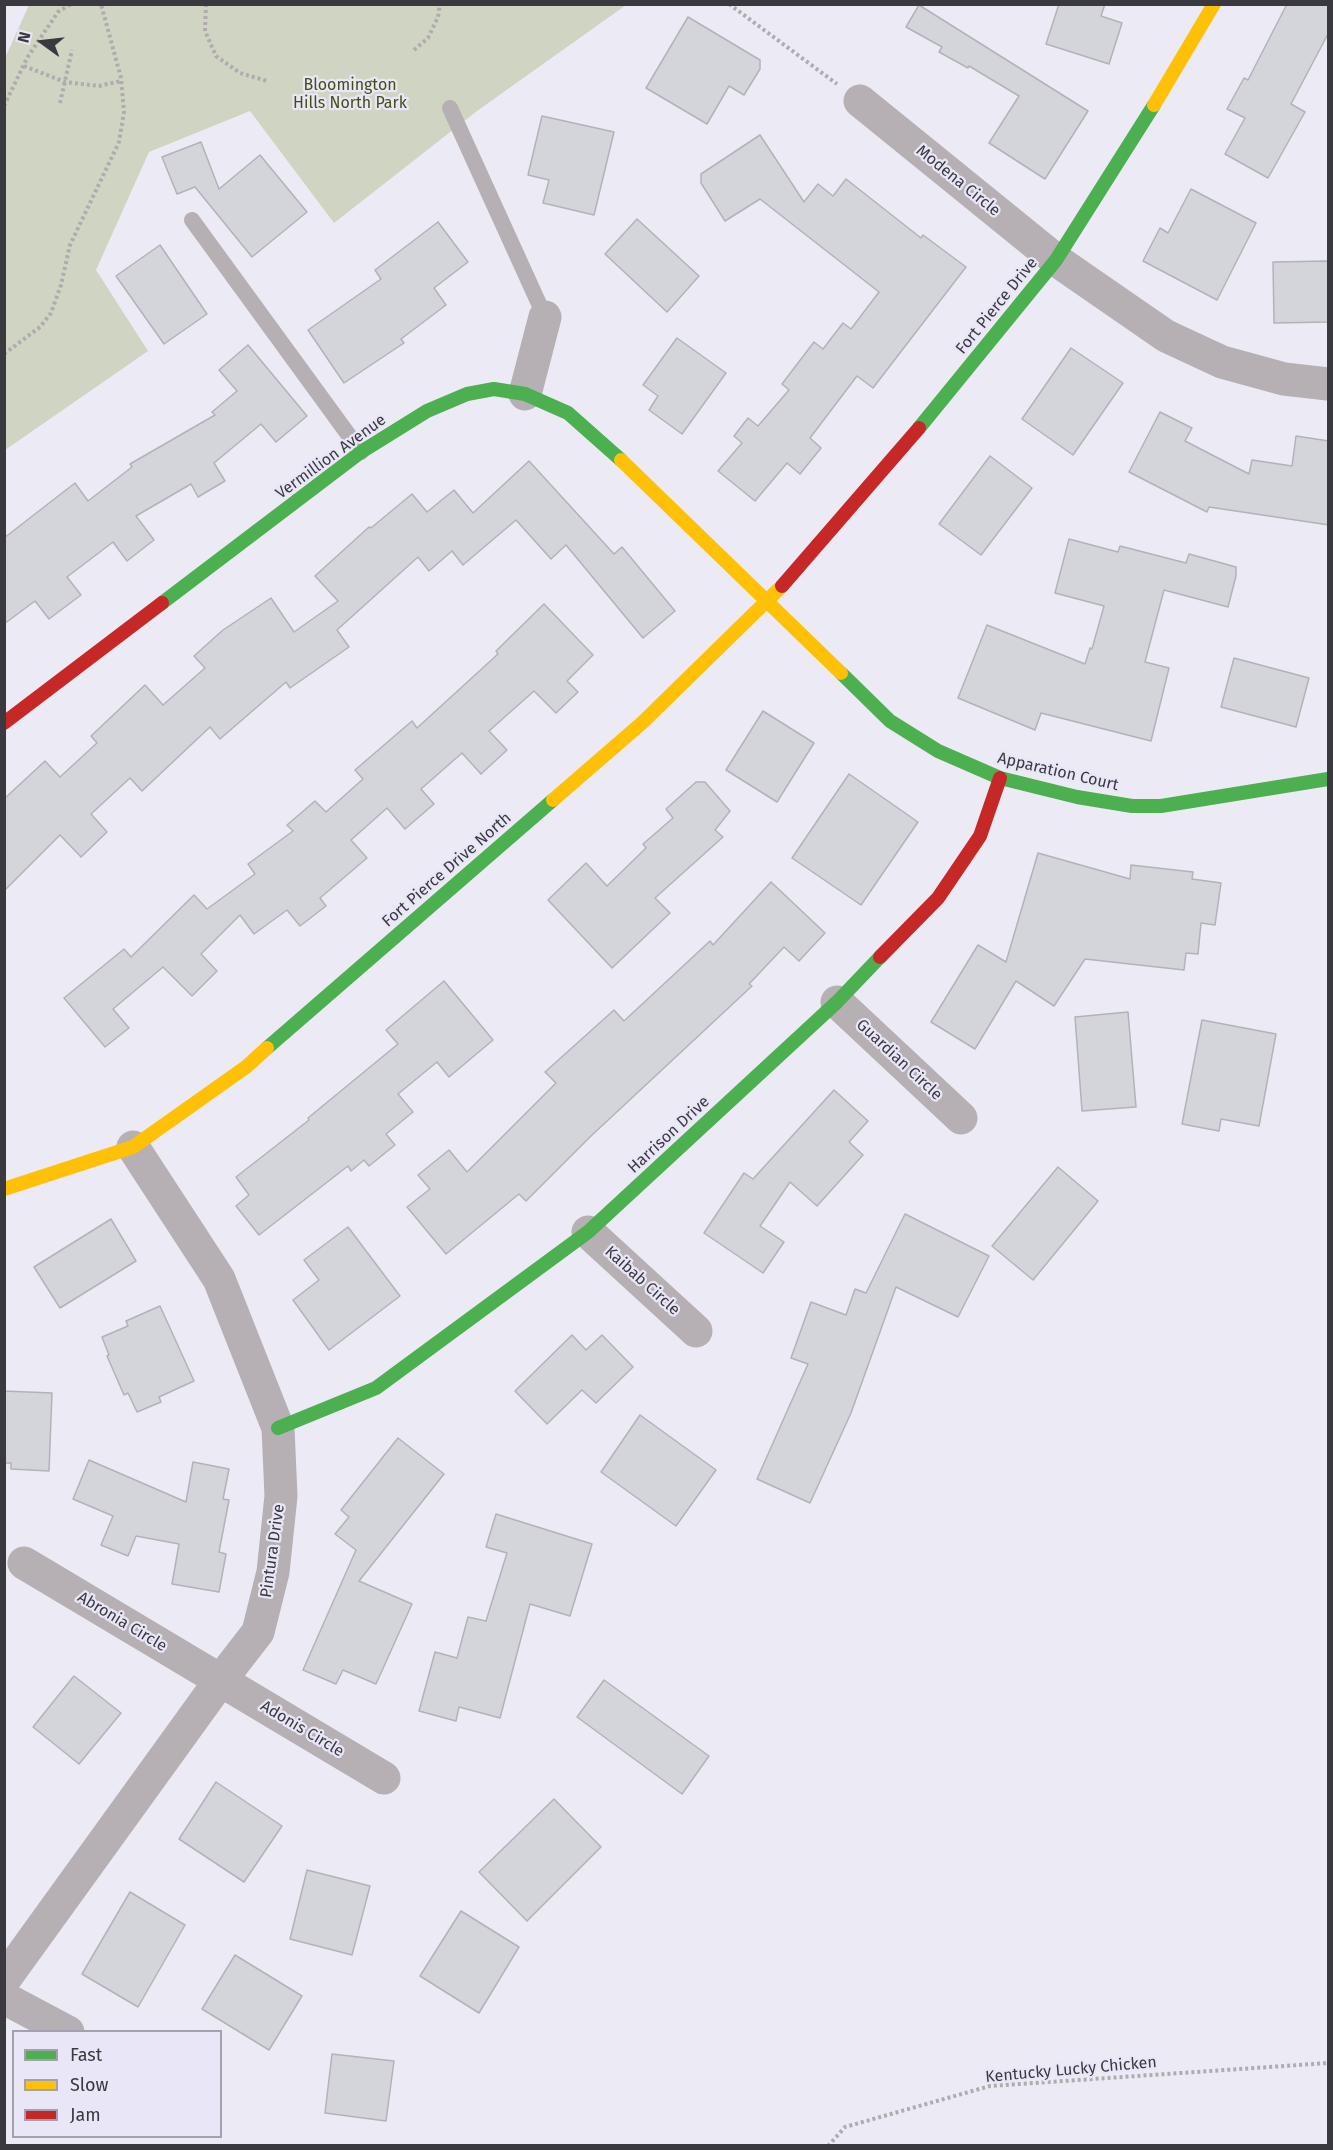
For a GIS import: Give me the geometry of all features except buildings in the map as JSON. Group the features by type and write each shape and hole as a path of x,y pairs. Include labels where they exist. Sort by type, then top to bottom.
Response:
{"street":[{"name":"Fort Pierce Drive","path":"768,601 893,459 1056,260 1170,80 1214,4"},
{"name":"Modena Circle","path":"860,101 1056,260 1166,336 1222,362 1284,379 1329,384"},
{"path":"525,394 545,317"},
{"name":"Vermillion Avenue","path":"4,723 361,452 427,411 467,394 494,389 525,394 568,412 639,475 768,601"},
{"name":"Apparation Court","path":"768,601 890,721 938,751 1000,778 1077,797 1132,806 1161,806 1329,779"},
{"name":"Fort Pierce Drive North","path":"4,1189 133,1147 255,1059 643,722 768,601"},
{"name":"Harrison Drive","path":"278,1428 376,1388 588,1232 837,1002 938,898 980,836 1000,778"},
{"name":"Guardian Circle","path":"837,1002 961,1118"},
{"name":"Pintura Drive","path":"4,1980 220,1681 258,1632 273,1572 281,1496 278,1428 219,1280 133,1147"},
{"name":"Kaibab Circle","path":"588,1232 696,1331"},
{"name":"Abronia Circle","path":"24,1563 220,1681"},
{"name":"Adonis Circle","path":"220,1681 384,1778"},
{"path":"4,1998 66,2030"}],"lane":[{"path":"450,108 545,317"},
{"path":"192,220 361,452"}],"path":[{"path":"4,106 24,66 58,12 71,4"},
{"path":"4,354 40,327 51,313 61,285 70,245 119,142 124,112 121,81 101,4"},
{"path":"206,4 206,31 216,56 240,73 267,81"},
{"path":"414,50 428,38 438,17 440,4"},
{"path":"729,4 860,101"},
{"path":"60,102 72,50"},
{"path":"24,66 65,82 99,86 121,81"},
{"name":"Kentucky Lucky Chicken","path":"828,2145 845,2127 990,2086 1329,2063"}],"green space":[{"name":"Bloomington Hills North Park","path":"29,5 626,5 477,111 334,223 250,111 149,152 96,270 148,351 5,450 5,58"}],"traffic: fast":[{"path":"919,428 1056,260 1154,105"},
{"path":"162,603 361,452 427,411 467,394 494,389 525,394 568,413 621,460"},
{"path":"841,673 890,721 938,751 1000,778 1077,797 1132,806 1161,806 1328,779"},
{"path":"267,1048 553,800"},
{"path":"278,1428 376,1388 588,1232 837,1002 880,957"}],"traffic: slow":[{"path":"1154,105 1214,4"},
{"path":"621,460 841,673"},
{"path":"553,800 643,722 782,586"},
{"path":"4,1189 133,1147 246,1067 267,1048"}],"traffic: jam":[{"path":"782,586 919,428"},
{"path":"4,723 162,603"},
{"path":"880,957 938,898 980,836 1000,778"}]}
